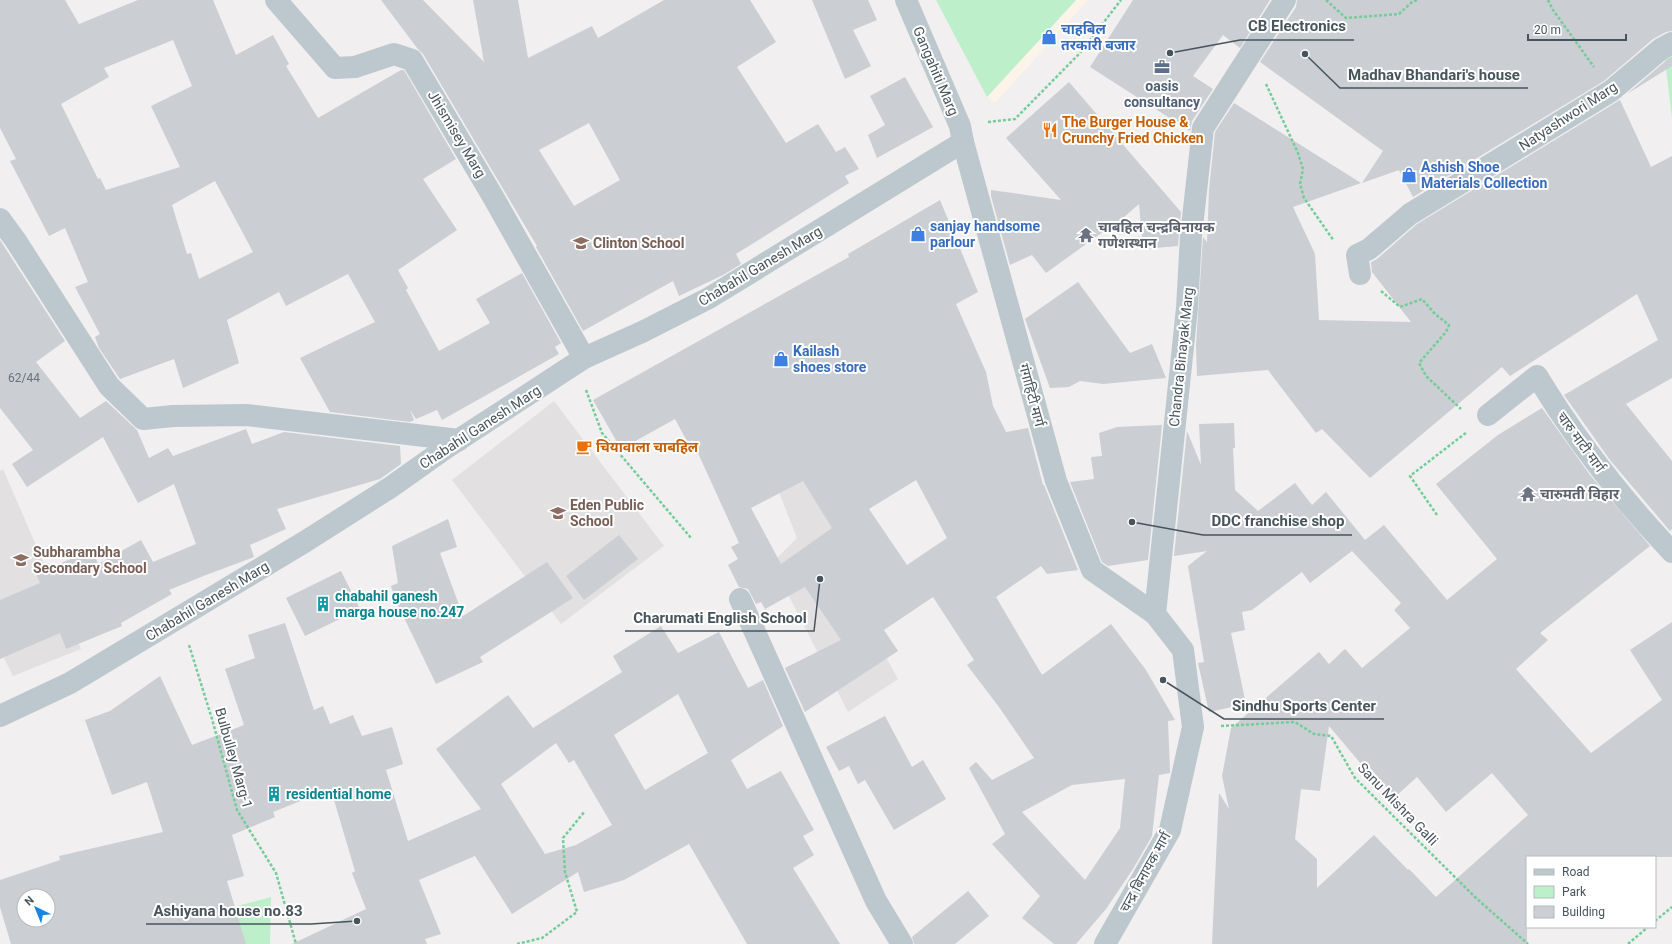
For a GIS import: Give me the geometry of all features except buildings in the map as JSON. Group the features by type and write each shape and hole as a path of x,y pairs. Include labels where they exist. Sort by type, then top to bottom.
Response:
{"street":[{"name":"Jhismisey Marg","path":"276,0 335,68 355,66 394,54 412,60 492,195 581,360"},
{"name":"Gangahiti Marg","path":"906,0 961,134"},
{"name":"Chandra Binayak Marg","path":"1155,614 1187,308 1191,236 1203,128 1285,0"},
{"name":"Natyashwori Marg","path":"1360,274 1357,255 1369,249 1410,214 1611,91 1661,49 1672,43"},
{"name":"Chabahil Ganesh Marg","path":"0,716 70,683 180,618 384,491 581,360 642,332 709,298 961,134"},
{"name":"गंगाहिटी मार्ग","path":"961,134 1056,481 1092,570 1155,614"},
{"path":"0,219 16,241 109,386 143,419 172,416 247,415 459,440"},
{"name":"चारु माटी मार्ग","path":"1488,415 1537,376 1560,415 1603,472 1672,552"},
{"path":"740,599 876,901 902,944"},
{"path":"1155,614 1183,650 1193,727"},
{"name":"चन्द्र बिनायक मार्ग","path":"1105,944 1170,830 1193,727"}],"path":[{"path":"961,134 1015,119 1080,53 1121,0"},
{"path":"1326,0 1346,18 1399,14 1412,2 1417,0"},
{"path":"1548,0 1553,10 1611,91"},
{"path":"581,360 602,434 691,538"},
{"name":"Bulbulley Marg-1","path":"180,618 212,718 237,810 276,873 296,944"},
{"name":"Sanu Mishra Galli","path":"1193,727 1295,722 1314,734 1331,736 1355,778 1476,898 1528,944"},
{"path":"517,944 542,938 578,912 565,872 564,838 585,811"},
{"path":"1656,920 1672,907"},
{"path":"1628,944 1647,928"}],"shaded area":[{"name":"चाहबिल तरकारी बजार","path":"1076,0 1088,0 995,103 987,97"},
{"name":"Eden Public School","path":"554,401 664,546 561,624 452,480"},
{"path":"835,442 846,585 898,679 848,712 772,563 797,538 773,477"},
{"name":"Subharambha Secondary School","path":"3,469 81,649 13,676 0,650 0,471"}],"green space":[{"path":"936,0 1076,0 987,97"},
{"path":"1672,49 1672,118 1664,52"},
{"path":"271,897 270,944 219,944 209,914"}],"place":[{"name":"चाहबिल तरकारी बजार","path":"1049,37"},
{"name":"CB Electronics","path":"1170,53"},
{"name":"Madhav Bhandari's house","path":"1305,54"},
{"name":"oasis consultancy","path":"1162,67"},
{"name":"The Burger House & Crunchy Fried Chicken","path":"1050,130"},
{"name":"Ashish Shoe Materials Collection","path":"1409,175"},
{"name":"sanjay handsome parlour","path":"918,234"},
{"name":"चाबहिल चन्द्रबिनायक गणेशस्थान","path":"1086,235"},
{"name":"Clinton School","path":"581,243"},
{"name":"Kailash shoes store","path":"781,359"},
{"name":"चियावाला चाबहिल","path":"584,447"},
{"name":"चारुमती विहार","path":"1528,494"},
{"name":"Eden Public School","path":"558,513"},
{"name":"DDC franchise shop","path":"1132,522"},
{"name":"Subharambha Secondary School","path":"21,560"},
{"name":"Charumati English School","path":"820,579"},
{"name":"chabahil ganesh marga house no.247","path":"323,604"},
{"name":"Sindhu Sports Center","path":"1163,680"},
{"name":"residential home","path":"274,794"},
{"name":"Ashiyana house no.83","path":"357,921"}]}
